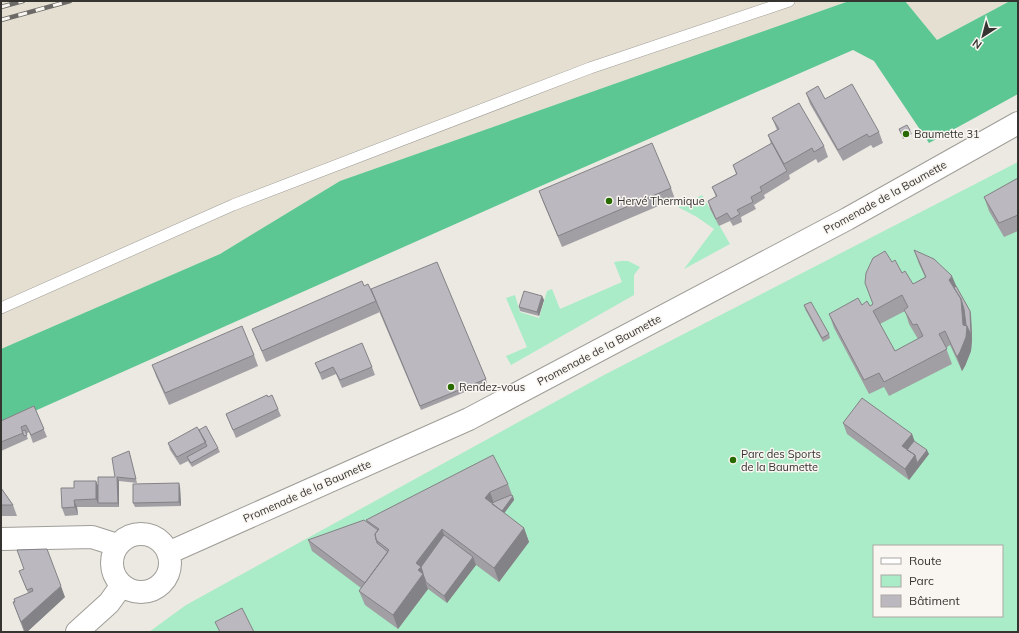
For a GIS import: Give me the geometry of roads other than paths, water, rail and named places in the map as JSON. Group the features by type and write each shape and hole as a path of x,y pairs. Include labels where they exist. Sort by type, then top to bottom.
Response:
{"street":[{"name":"Promenade de la Baumette","path":"168,553 469,419 847,219 1018,122"},
{"path":"145,534 159,540 168,553 168,570 160,584 144,591 133,590 122,585 116,577 112,566 113,555 118,545 130,536 145,534"},
{"path":"1,539 92,537 118,545"},
{"path":"77,632 109,603 122,585"}],"lane":[{"path":"1,308 232,204 590,68 789,1"}],"railway":[{"path":"1,7 23,1"},
{"path":"1,20 70,1"}],"place":[{"name":"Baumette 31","path":"906,134"},
{"name":"Hervé Thermique","path":"609,201"},
{"name":"Rendez-vous","path":"451,387"},
{"name":"Parc des Sports de la Baumette","path":"733,460"}]}
